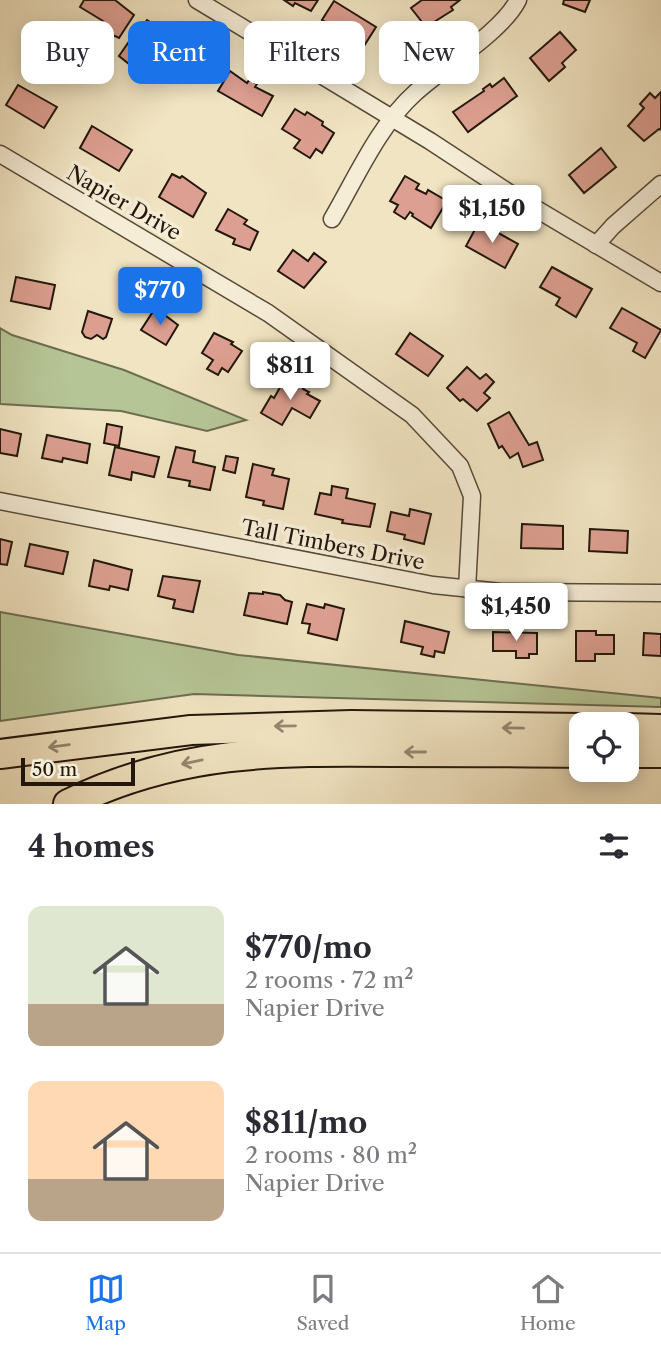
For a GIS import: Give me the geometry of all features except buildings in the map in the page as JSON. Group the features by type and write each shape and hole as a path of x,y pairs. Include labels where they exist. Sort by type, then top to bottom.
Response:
{"highway":[{"path":"0,754 177,731 217,729 337,726 569,728"},
{"path":"639,728 661,729"},
{"path":"68,804 143,774 193,762 266,753 569,753"},
{"path":"639,753 661,753"}],"street":[{"path":"197,0 392,117 511,194 661,283"},
{"path":"332,219 392,117 414,94 504,20 519,0"},
{"name":"Napier Drive","path":"0,154 268,313 314,343 412,415 460,466 472,496 467,589"},
{"path":"596,245 613,226 661,184"},
{"name":"Tall Timbers Drive","path":"0,501 433,585 501,592 661,593"}],"green space":[{"path":"0,328 12,335 124,370 246,420 207,431 121,411 0,404"},
{"path":"0,612 238,655 661,698 661,707 194,694 0,721"}]}
